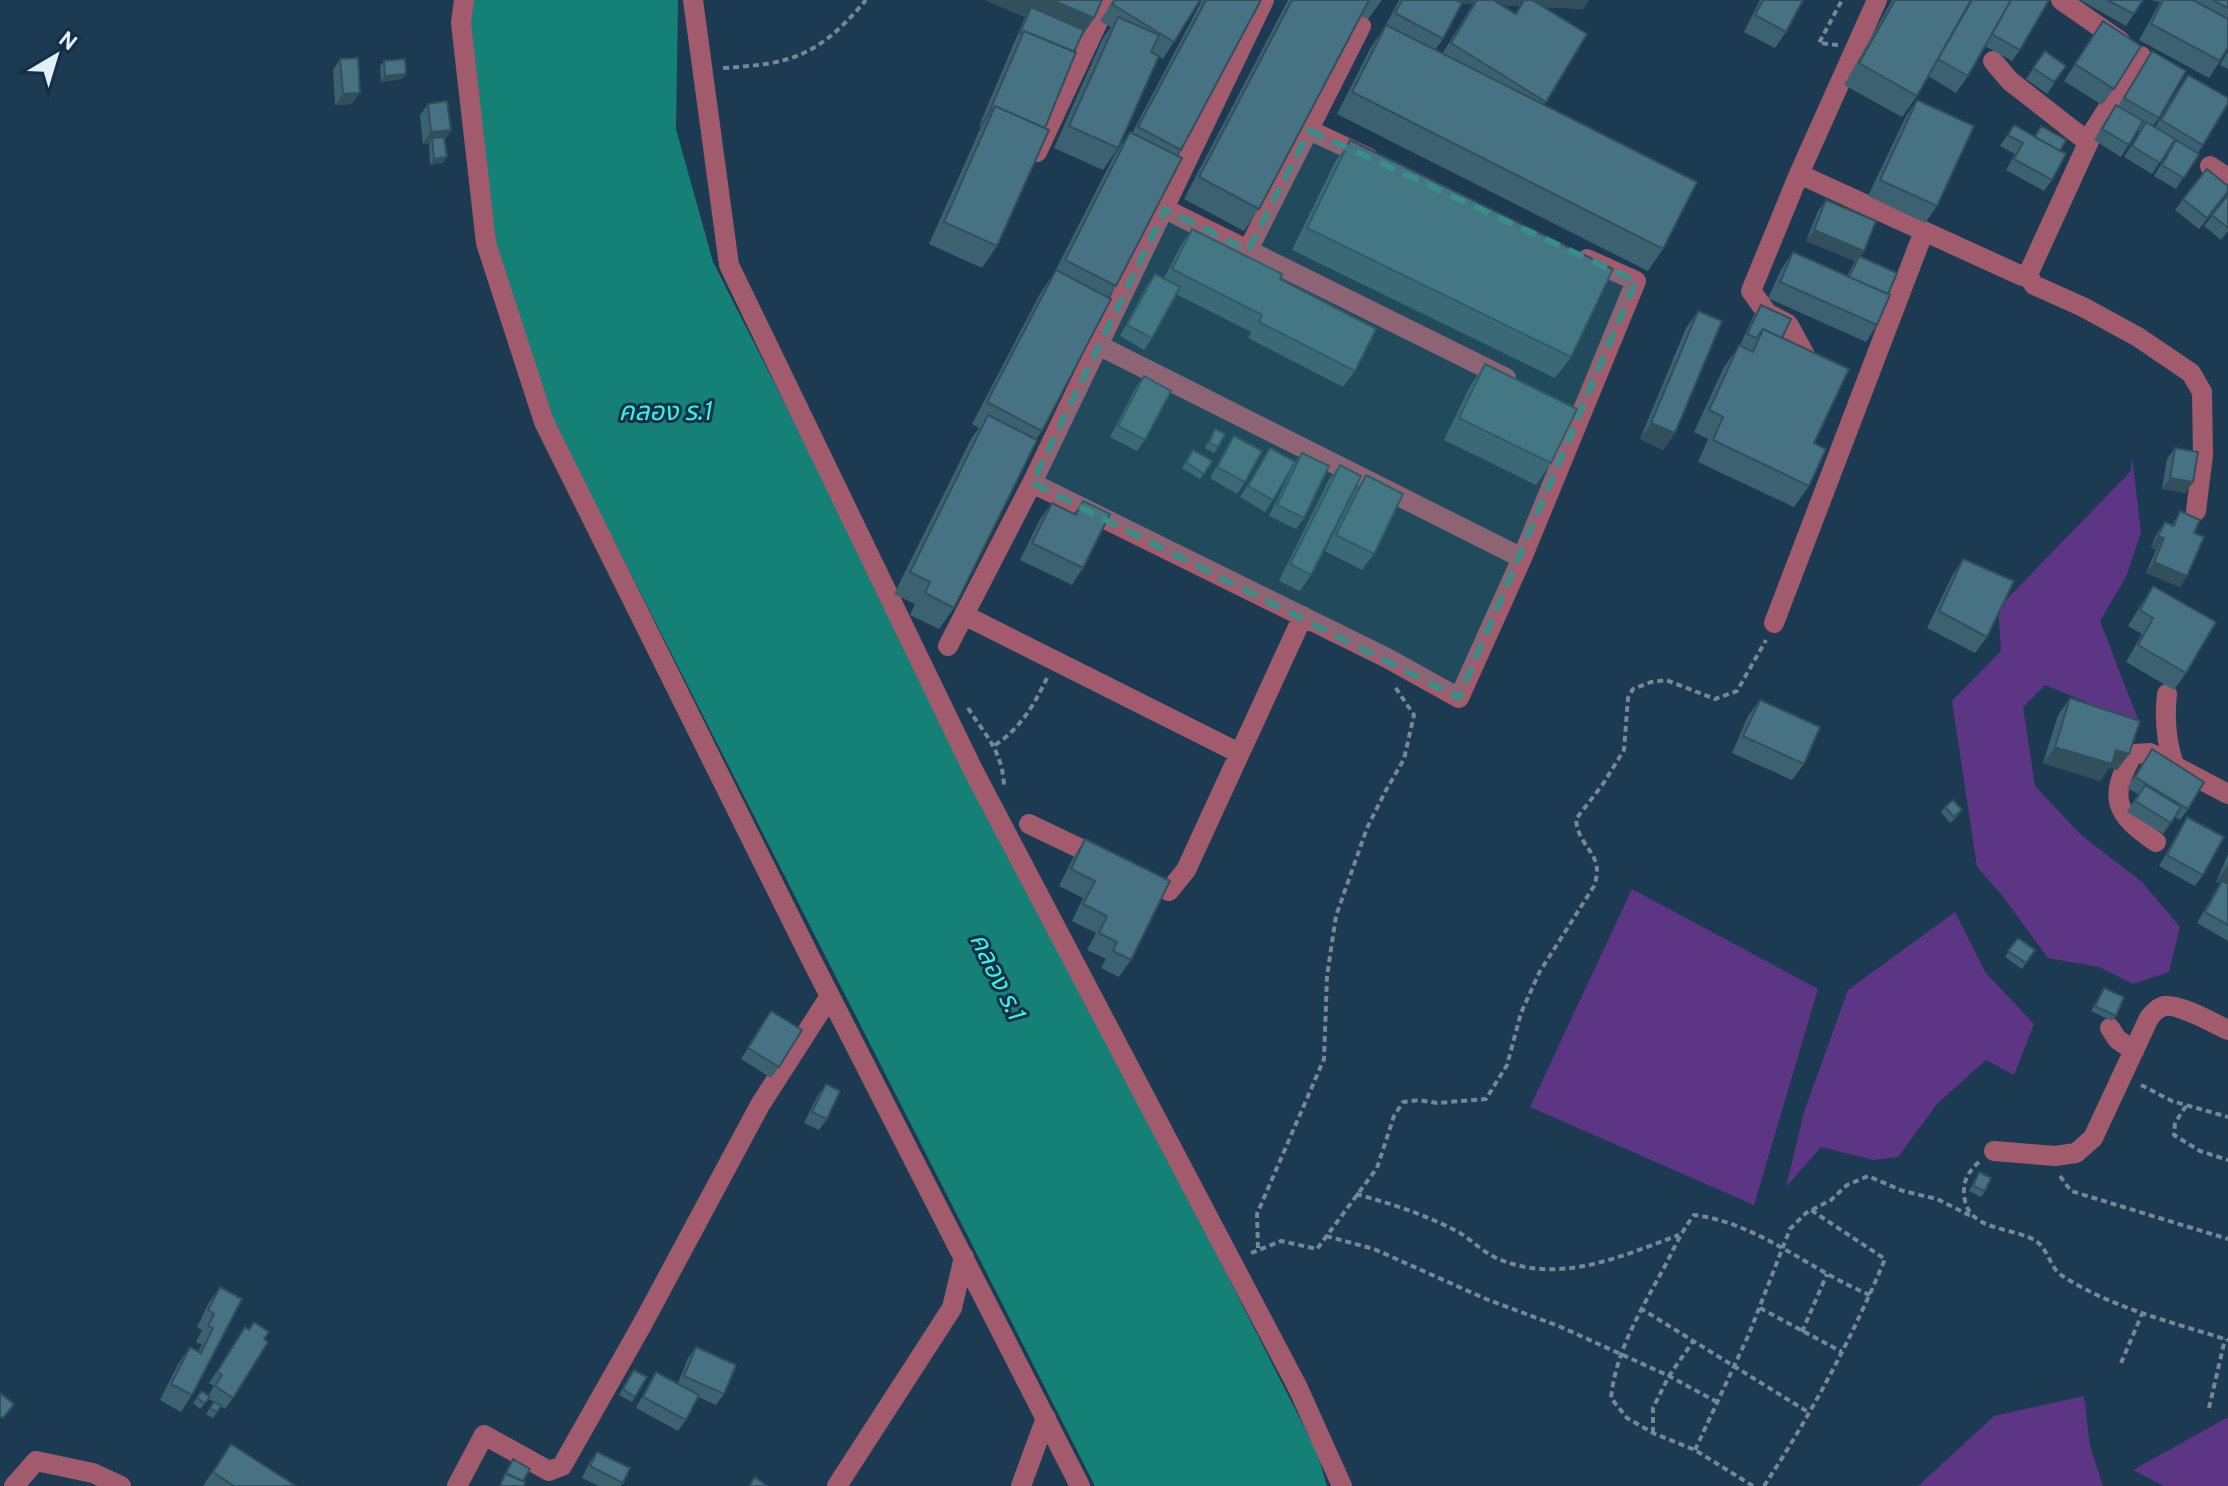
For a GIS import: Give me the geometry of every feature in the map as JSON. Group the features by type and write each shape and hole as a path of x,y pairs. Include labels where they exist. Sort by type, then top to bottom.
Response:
{"street":[{"path":"464,0 461,23 486,243 544,422 830,996 1080,1486"},
{"path":"693,0 729,265 995,814 1298,1388 1342,1486"},
{"path":"1032,164 1108,0"},
{"path":"948,646 1032,483 1264,0"},
{"path":"1805,355 1788,324 1767,313 1751,291 1799,174 1877,0"},
{"path":"1799,174 2022,276 2088,142 2147,60 2061,0"},
{"path":"1248,250 1361,26"},
{"path":"1993,61 2010,81 2088,142"},
{"path":"1309,130 1394,169"},
{"path":"2210,166 2228,178"},
{"path":"1165,209 1526,388"},
{"path":"1774,623 1924,231"},
{"path":"1032,483 1387,658 1459,698 1522,558 1574,412 1636,281 1564,248"},
{"path":"2026,273 2034,285 2138,337 2191,373 2202,392 2203,455 2196,511"},
{"path":"1098,345 1522,558"},
{"path":"964,615 1239,753"},
{"path":"1029,824 1169,891 1186,870 1303,616"},
{"path":"2167,694 2164,717 2167,748 2175,768"},
{"path":"2156,842 2135,828 2120,811 2117,795 2122,772 2133,754 2150,753 2228,794"},
{"path":"457,1486 484,1435 549,1471 562,1466 629,1349 760,1105 830,996"},
{"path":"1994,1151 2044,1155 2076,1153 2093,1138 2149,1018 2157,1009 2165,1006 2177,1008 2228,1030"},
{"path":"2110,1028 2131,1057"},
{"path":"837,1486 952,1308 964,1257"},
{"path":"1021,1486 1046,1418"},
{"path":"14,1486 36,1461 93,1473 121,1486"}],"path":[{"path":"702,70 771,65 803,54 837,33 866,0"},
{"path":"1842,0 1819,43 1856,48"},
{"path":"1233,1265 1258,1248 1281,1241 1317,1249 1377,1168 1394,1116 1403,1102 1486,1099 1507,1065 1521,1013 1539,973 1585,902 1598,874 1590,850 1577,835 1576,819 1624,750 1628,698 1633,689 1666,680 1715,699 1737,691 1774,623"},
{"path":"1258,1248 1257,1214 1324,1059 1327,976 1336,916 1367,828 1404,759 1414,715 1395,688 1387,658"},
{"path":"995,745 1013,733 1037,699 1055,661"},
{"path":"2131,1057 2134,1078 2145,1088 2186,1106 2228,1117"},
{"path":"2186,1106 2175,1123 2174,1135 2193,1148 2228,1160"},
{"path":"1973,1217 1964,1199 1964,1182 1976,1164 1994,1151"},
{"path":"2044,1155 2071,1191 2228,1239"},
{"path":"1695,1450 1760,1308 1790,1229 1847,1185 1868,1176 1903,1191 1937,1199 1990,1226 2031,1238 2041,1244 2057,1272 2142,1314 2226,1339 2209,1408"},
{"path":"1356,1194 1420,1215 1459,1233 1500,1260 1543,1270 1597,1265 1679,1235"},
{"path":"1764,1486 1842,1352 1885,1259 1811,1210"},
{"path":"1753,1486 1695,1450 1653,1433 1627,1418 1611,1398 1614,1371 1640,1308 1679,1235 1694,1215 1719,1218 1870,1295"},
{"path":"1326,1236 1374,1249 1486,1299 1561,1327 1669,1376 1718,1403"},
{"path":"1802,1332 1827,1274"},
{"path":"1640,1308 1809,1412"},
{"path":"1760,1308 1842,1352"},
{"path":"2121,1363 2142,1314"},
{"path":"1653,1433 1653,1408 1669,1376 1694,1340"}],"highlighted area":[{"path":"1309,130 1636,281 1459,698 1032,483 1165,209 1248,250"}],"shaded area":[{"path":"2132,457 2141,532 2126,577 2100,621 2141,727 2045,685 2023,707 2035,786 2080,834 2142,882 2180,927 2169,972 2133,984 2099,967 2048,958 1977,867 1952,701 2001,651 1998,608 2131,471"},
{"path":"1632,889 1818,989 1754,1205 1530,1107"},
{"path":"1955,912 1985,972 2034,1024 2014,1075 1986,1060 1937,1104 1898,1157 1873,1160 1821,1147 1786,1187 1804,1112 1848,990"},
{"path":"2084,1396 2090,1446 2103,1486 1918,1486 1994,1416"},
{"path":"2228,1417 2228,1486 2164,1486 2133,1470"}],"water":[{"name":"คลอง ร.1","path":"468,0 678,0 676,129 713,262 1317,1452 1327,1486 1095,1486 548,411 494,240"}],"building":[{"path":"1052,0 1102,0 1094,18"},
{"path":"1115,0 1200,0 1174,42 1112,4"},
{"path":"1206,0 1261,0 1181,150 1138,127"},
{"path":"1292,0 1369,0 1259,209 1199,177"},
{"path":"1402,0 1456,0 1462,3 1443,39 1395,13"},
{"path":"1477,0 1493,0 1516,14 1524,0 1532,0 1587,34 1546,102 1451,43"},
{"path":"1763,0 1803,0 1786,32 1755,15"},
{"path":"1895,0 1971,0 1917,96 1859,63"},
{"path":"1972,0 2011,0 1968,76 1938,59"},
{"path":"2011,0 2049,0 2020,50 1992,34"},
{"path":"2107,0 2143,0 2134,14"},
{"path":"2163,0 2193,0 2228,19 2228,47 2220,61 2151,24"},
{"path":"2213,0 2228,0 2228,8"},
{"path":"1031,7 1084,30 1074,52 1024,31 1020,33"},
{"path":"1118,17 1159,35 1151,52 1159,56 1118,148 1069,126"},
{"path":"2103,21 2141,46 2114,89 2075,64"},
{"path":"1386,25 1697,182 1663,249 1352,92"},
{"path":"1024,31 1076,52 1045,128 995,106 990,110"},
{"path":"2045,51 2066,66 2054,82 2033,68"},
{"path":"2152,51 2186,71 2159,118 2124,98"},
{"path":"358,58 360,93 343,94 340,59"},
{"path":"405,59 406,74 385,76 384,61"},
{"path":"2188,75 2228,98 2203,145 2161,120"},
{"path":"1917,100 1974,126 1937,206 1880,180"},
{"path":"447,101 451,130 431,132 428,104"},
{"path":"2116,105 2143,121 2129,145 2102,129"},
{"path":"995,106 1049,130 997,246 944,222"},
{"path":"2146,122 2175,139 2160,163 2132,146"},
{"path":"2014,125 2066,154 2052,180 2014,159 2023,143 2008,135"},
{"path":"2041,126 2066,140 2060,151 2035,137"},
{"path":"1130,132 1182,158 1116,286 1065,260"},
{"path":"444,137 447,157 434,159 432,138"},
{"path":"1350,140 1613,269 1571,357 1307,228"},
{"path":"2176,140 2199,154 2184,178 2162,165"},
{"path":"2207,169 2228,186 2228,191 2207,218 2183,199"},
{"path":"2228,195 2228,228 2212,215"},
{"path":"1826,200 1876,221 1864,251 1814,230"},
{"path":"1192,229 1282,274 1280,279 1376,329 1355,371 1259,322 1262,315 1172,269"},
{"path":"1793,252 1890,295 1877,325 1780,282"},
{"path":"1859,256 1897,273 1888,294 1849,277"},
{"path":"1056,270 1111,299 1042,431 987,402"},
{"path":"1155,274 1180,287 1152,338 1127,325"},
{"path":"1761,305 1791,319 1782,338 1763,329 1756,338 1747,334"},
{"path":"1698,311 1722,321 1675,433 1651,423"},
{"path":"1763,329 1849,369 1814,443 1826,449 1809,486 1713,440 1723,417 1709,410 1739,345 1753,352"},
{"path":"1485,364 1577,409 1551,463 1459,418"},
{"path":"1144,376 1171,391 1145,440 1118,426"},
{"path":"988,415 1037,440 954,608 925,593 930,582 910,572"},
{"path":"1215,429 1225,434 1218,447 1209,443"},
{"path":"1234,436 1262,451 1245,482 1217,467"},
{"path":"1270,448 1295,462 1273,500 1248,486"},
{"path":"2175,448 2198,452 2193,482 2170,478"},
{"path":"1193,450 1212,461 1204,474 1186,462"},
{"path":"1302,453 1329,466 1304,518 1277,505"},
{"path":"1340,465 1361,476 1311,575 1290,564"},
{"path":"1366,475 1403,494 1374,554 1336,535"},
{"path":"1083,501 1110,514 1083,568 1032,543 1052,503 1076,515"},
{"path":"2180,511 2200,520 2194,533 2204,537 2187,576 2154,562 2164,538 2158,536 2165,522 2174,526"},
{"path":"1963,559 2014,581 1987,637 1939,611"},
{"path":"2153,586 2216,622 2186,673 2138,645 2153,618 2140,610"},
{"path":"2070,698 2140,721 2129,754 2116,750 2112,764 2055,747"},
{"path":"1760,700 1820,727 1804,764 1743,736"},
{"path":"2152,749 2204,782 2188,809 2135,777"},
{"path":"2145,785 2181,807 2171,823 2135,801"},
{"path":"1953,800 1962,810 1954,817 1945,807"},
{"path":"2187,817 2224,837 2203,875 2167,855"},
{"path":"1085,839 1170,881 1131,960 1113,951 1117,942 1099,933 1107,916 1083,904 1095,881 1071,869"},
{"path":"2222,881 2228,884 2228,925 2205,912"},
{"path":"2018,938 2035,950 2026,963 2008,951"},
{"path":"2104,988 2124,997 2116,1016 2095,1006"},
{"path":"771,1011 802,1030 779,1067 748,1048"},
{"path":"826,1084 840,1091 827,1119 812,1112"},
{"path":"1979,1172 1991,1178 1985,1191 1973,1186"},
{"path":"220,1287 242,1299 192,1395 171,1384 190,1347 201,1353 213,1328 208,1326 214,1314 208,1310"},
{"path":"254,1322 269,1332 264,1339 268,1342 233,1398 215,1386 222,1375 217,1372 245,1327 249,1330"},
{"path":"696,1347 736,1365 724,1394 684,1376"},
{"path":"634,1370 647,1377 635,1397 623,1389"},
{"path":"656,1372 699,1395 686,1420 643,1397"},
{"path":"202,1391 210,1397 204,1404 197,1397"},
{"path":"0,1393 14,1404 3,1418 0,1416"},
{"path":"214,1402 221,1406 217,1412 210,1408"},
{"path":"231,1444 296,1486 234,1486 213,1472"},
{"path":"597,1452 630,1468 623,1483 590,1466"},
{"path":"513,1459 530,1469 523,1481 506,1473"},
{"path":"505,1474 525,1482 524,1486 500,1486"},
{"path":"755,1477 767,1486 749,1486"}]}
